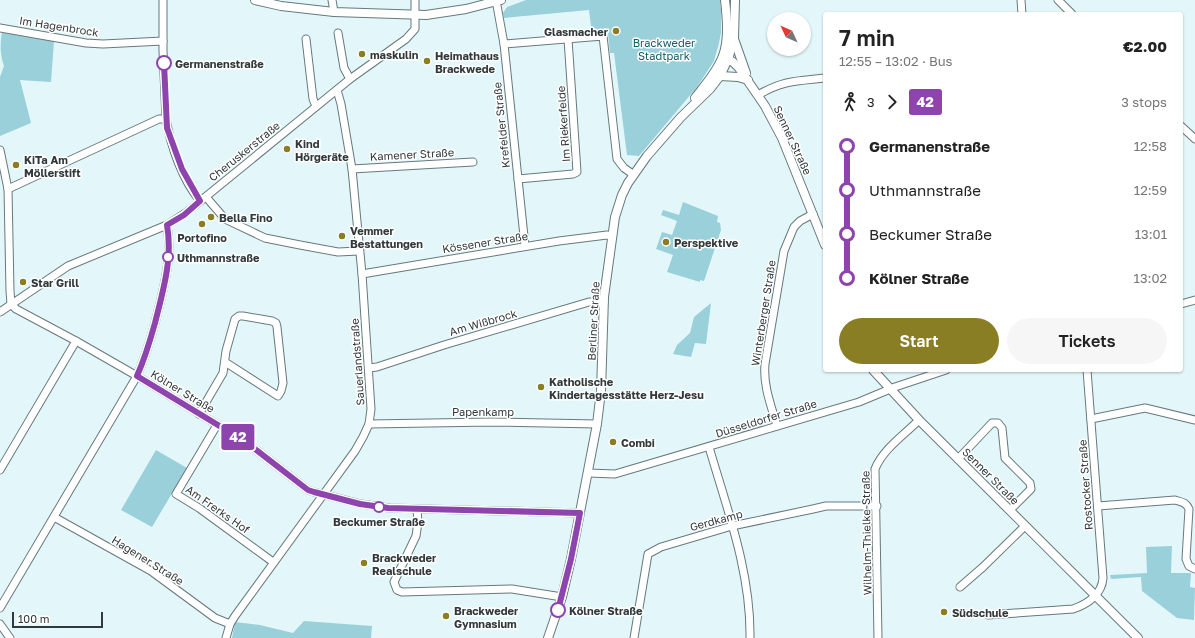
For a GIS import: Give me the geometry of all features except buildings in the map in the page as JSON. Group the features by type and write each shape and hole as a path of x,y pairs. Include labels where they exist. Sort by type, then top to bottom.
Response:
{"street":[{"path":"163,0 166,119 171,140 182,169 203,199 225,219 265,238 338,252 360,251"},
{"path":"255,0 281,6 334,12 416,15 435,15 498,0"},
{"path":"332,0 334,12"},
{"name":"Cheruskerstraße","path":"0,312 68,266 167,225 184,215 350,79 410,36 415,29 415,0"},
{"name":"Krefelder Straße","path":"498,0 525,246"},
{"name":"Berliner Straße","path":"548,638 562,598 571,559 597,424 601,391 604,302 615,217 622,195 647,156 681,117 725,58 727,29 725,0"},
{"name":"Berliner Straße","path":"681,117 710,89 720,76 725,58 734,39 735,0"},
{"path":"1021,0 1022,12"},
{"path":"1058,0 1070,12"},
{"name":"Im Hagenbrock","path":"0,28 86,43 103,44 163,41"},
{"path":"338,33 344,68 350,79"},
{"path":"504,44 603,36 617,159 624,168 634,175"},
{"path":"306,39 313,99 316,106"},
{"name":"Im Riekerfelde","path":"518,179 573,174 577,172 568,39"},
{"path":"734,39 748,80"},
{"name":"Senner Straße","path":"725,58 739,68 748,80 782,138 823,240"},
{"path":"720,76 730,76 748,80"},
{"path":"758,95 774,86 787,82 823,78"},
{"name":"Sauerlandstraße","path":"226,638 230,624 322,494 355,451 369,424 372,409 360,251 352,169 341,104 337,90"},
{"path":"8,189 159,119 166,119"},
{"path":"1183,128 1195,139"},
{"path":"0,150 8,189 10,291 12,304"},
{"name":"Kamener Straße","path":"352,169 473,162"},
{"name":"Winterberger Straße","path":"777,426 766,391 764,377 784,251 794,227 800,221 813,214"},
{"path":"0,608 137,376 145,359 165,284 169,237 167,225"},
{"name":"Kössener Straße","path":"362,274 525,246 607,235 612,236"},
{"path":"1183,303 1195,300"},
{"name":"Am Wißbrock","path":"369,368 377,367 444,345 589,302 604,302"},
{"name":"Kölner Straße","path":"12,304 16,309 76,340 246,442 303,486 314,492 372,506 417,509 580,513"},
{"path":"199,414 220,379 225,367 225,362 226,351 235,319 239,316 272,321 276,323 278,327 283,383 278,396 225,362"},
{"path":"0,470 76,340"},
{"name":"Senner Straße","path":"875,372 918,420 1138,638"},
{"name":"Düsseldorfer Straße","path":"588,473 616,474 860,402 889,389 940,372"},
{"name":"Rostocker Straße","path":"1088,372 1103,578 1102,585 1095,595"},
{"path":"1091,419 1145,408 1195,420"},
{"name":"Wilhelm-Thielke-Straße","path":"878,638 875,469 879,460 918,420"},
{"name":"Papenkamp","path":"369,424 491,422 597,424"},
{"path":"958,459 992,423 998,423 1002,428 1005,458 1030,483 1031,489 1010,510"},
{"name":"Am Frerks Hof","path":"217,425 176,494 199,508 274,562"},
{"path":"709,446 742,566 748,597 750,638"},
{"path":"1098,506 1175,500 1183,502 1187,505 1188,509 1186,559 1189,566 1195,569"},
{"name":"Gerdkamp","path":"634,638 648,554 661,547 732,526 826,506 876,506"},
{"path":"417,509 418,522 416,536 394,582 397,590 402,592 512,589 562,598"},
{"name":"Hagener Straße","path":"54,517 151,571 215,618 230,624"},
{"path":"960,586 983,567 1025,526"},
{"path":"988,615 1073,609 1082,606 1095,595"},
{"path":"0,624 10,638"}],"green space":[{"name":"Brackweder Stadtpark","path":"526,0 720,0 721,32 719,43 714,61 697,87 639,156 627,155 614,53 610,53 608,33 592,34 589,10 504,18 503,13 507,7"},
{"path":"2,32 54,41 51,82 20,80 31,123 0,136 0,77 4,66 1,49"},
{"path":"683,202 718,216 717,222 720,223 721,230 704,281 700,280 700,282 667,272 673,255 656,249 662,232 672,235 677,221 661,215 663,210 679,215"},
{"path":"711,303 706,344 695,343 691,357 673,354 677,345 690,333 694,317"},
{"path":"156,450 187,468 152,527 121,510"},
{"path":"1172,546 1171,573 1191,573 1190,587 1195,588 1194,620 1177,618 1142,591 1141,577 1111,579 1110,575 1147,573 1146,547"},
{"path":"304,621 372,626 371,638 232,638 235,622 260,625 293,633"}],"bus line":[{"name":"42","path":"164,63 167,128 182,169 189,184 200,201 184,215 167,225 169,237 165,284 145,359 137,376 246,442 308,490 314,492 360,504 388,508 580,513 571,559 558,610"}],"place":[{"name":"Glasmacher","path":"616,31"},
{"name":"maskulin","path":"362,54"},
{"name":"Heimathaus Brackwede","path":"427,61"},
{"name":"Germanenstraße","path":"164,63"},
{"name":"Kind Hörgeräte","path":"287,149"},
{"name":"KiTa Am Möllerstift","path":"16,165"},
{"name":"Bella Fino","path":"211,217"},
{"name":"Portofino","path":"202,224"},
{"name":"Vemmer Bestattungen","path":"342,236"},
{"name":"Perspektive","path":"666,242"},
{"name":"Uthmannstraße","path":"168,257"},
{"name":"Star Grill","path":"23,282"},
{"name":"Katholische Kindertagesstätte Herz-Jesu","path":"541,387"},
{"name":"Combi","path":"613,442"},
{"name":"Beckumer Straße","path":"379,507"},
{"name":"Brackweder Realschule","path":"364,563"},
{"name":"Kölner Straße","path":"558,610"},
{"name":"Südschule","path":"944,612"},
{"name":"Brackweder Gymnasium","path":"446,616"}]}
